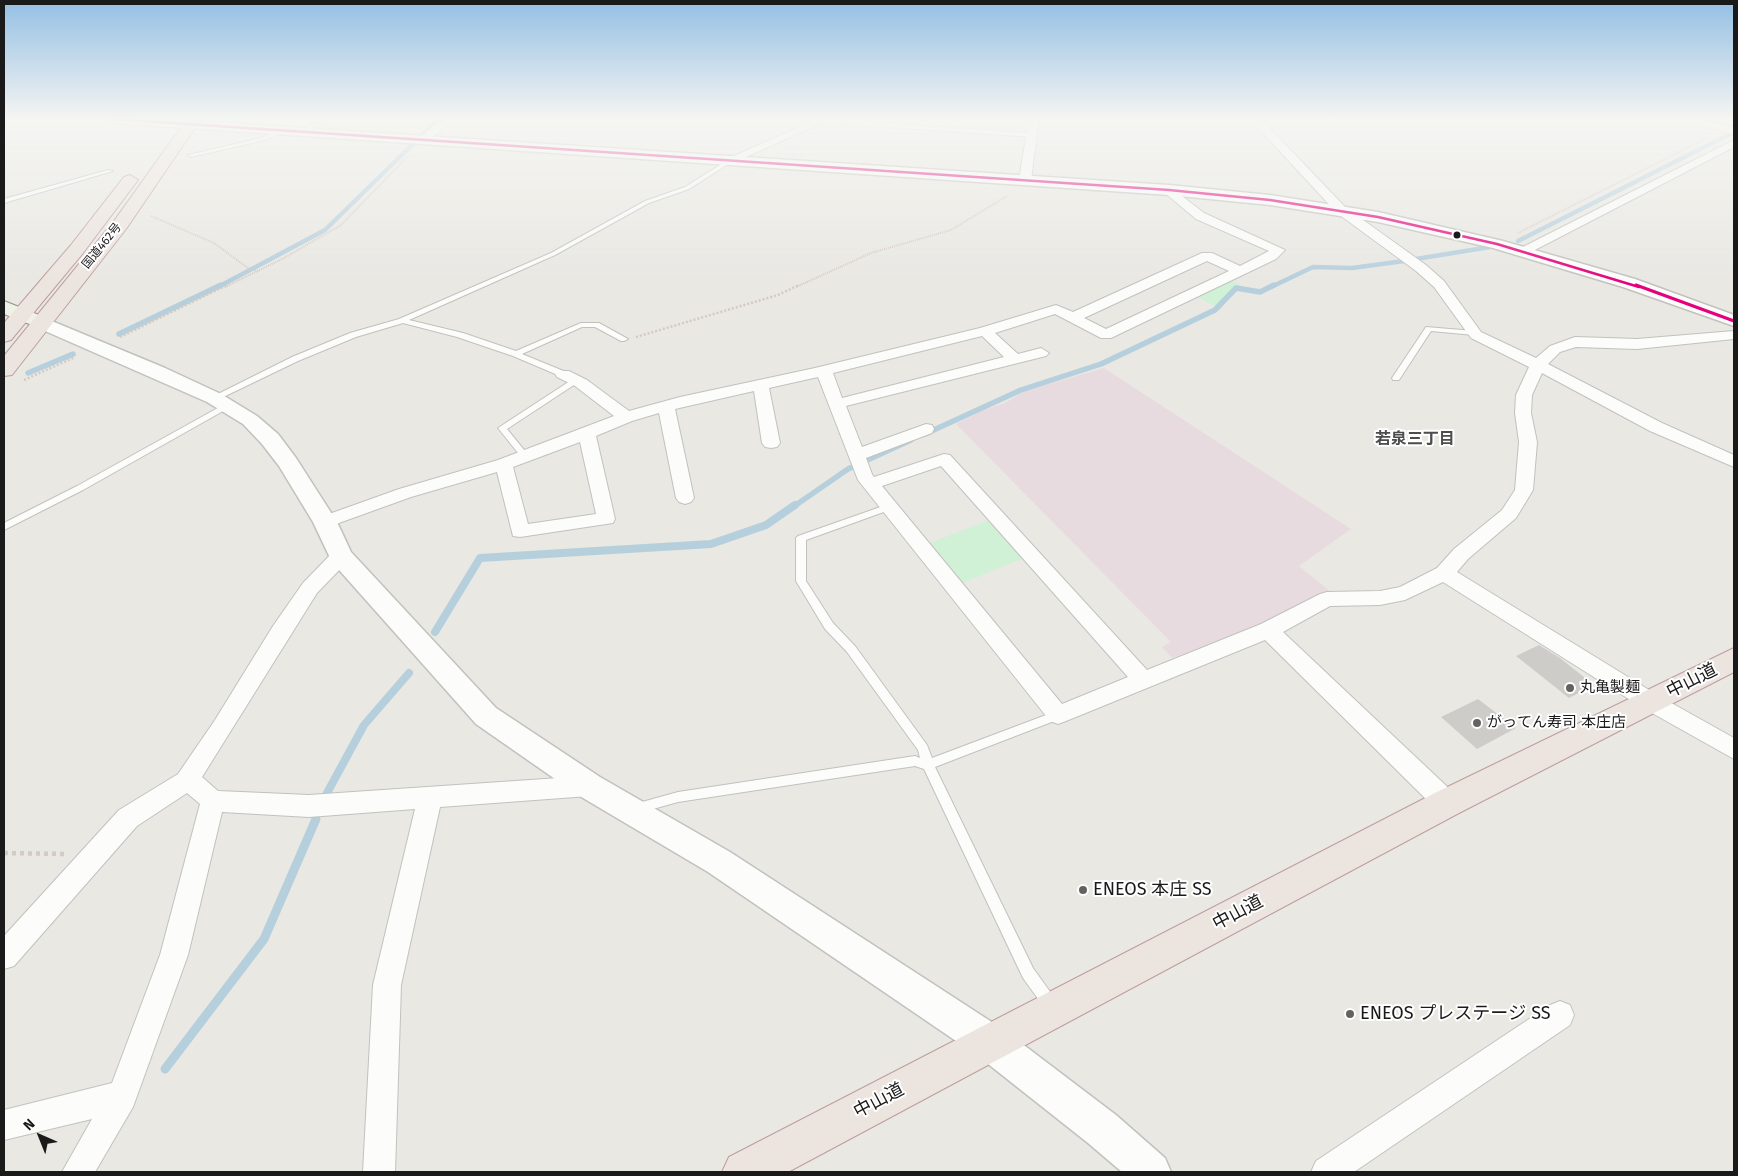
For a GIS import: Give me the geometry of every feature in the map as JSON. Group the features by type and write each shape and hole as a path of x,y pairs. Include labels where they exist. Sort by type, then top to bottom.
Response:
{"highway":[{"name":"国道462号","path":"4,336 77,248 133,174"},
{"name":"国道462号","path":"4,370 22,315 120,225 156,174"},
{"name":"中山道","path":"744,1172 1447,803 1734,659"}],"street":[{"path":"934,174 1169,190 1270,200 1341,210 1522,251 1629,284 1734,321"},
{"path":"1024,180 1025,174"},
{"path":"1307,174 1341,210 1421,268 1439,284 1474,333 1656,427 1734,462"},
{"path":"1522,251 1673,174"},
{"path":"326,522 405,493 504,464 588,434 626,417 985,331 1056,310 1106,335 1278,250 1200,216 1169,190"},
{"path":"1070,318 1207,256 1239,270"},
{"path":"22,315 100,346 221,402 250,420 270,439 326,522 341,556 486,716 589,786 719,862 991,1043 1102,1129 1151,1172"},
{"path":"985,331 1016,360"},
{"path":"824,371 862,467 889,507 1058,715 1268,630 1327,599 1380,598 1405,593 1444,573 1461,554 1509,514 1524,490 1528,442 1523,413 1524,395 1538,365 1556,349 1575,342 1637,344 1734,335"},
{"path":"836,404 1042,353"},
{"path":"570,377 626,417"},
{"path":"761,385 771,443"},
{"path":"666,406 685,498"},
{"path":"862,467 926,429"},
{"path":"504,464 520,530 606,519 588,434"},
{"path":"862,467 944,460 1144,681"},
{"path":"4,956 128,818 186,781 223,727 280,632 310,588 341,556"},
{"path":"1444,573 1651,702 1734,749"},
{"path":"1268,630 1447,803"},
{"path":"186,781 198,787 213,801 309,806 589,786"},
{"path":"380,1172 387,985 430,797"},
{"path":"78,1172 122,1096 174,955 213,801"},
{"path":"1327,1172 1560,1015"},
{"path":"4,1125 122,1096"}],"lane":[{"path":"4,201 100,174"},
{"path":"4,527 80,488 221,402 336,342 402,321 553,254 647,202 687,188 709,174"},
{"path":"402,321 440,329 516,354 570,377"},
{"path":"516,354 581,326 596,325 624,339"},
{"path":"1396,378 1429,328 1474,333"},
{"path":"524,456 502,428 570,377"},
{"path":"889,507 802,538 801,581 829,626 851,649 923,748 928,765 1028,973 1054,1010"},
{"path":"631,810 678,797 914,761 928,765 1058,715"}],"path":[{"path":"23,380 259,271 341,225 391,174"},
{"path":"1497,244 1640,174"},
{"path":"624,339 778,295 871,253 951,230 1024,185 1024,180"},
{"path":"151,216 214,243 248,268 259,271"},
{"path":"4,853 94,854"}],"shaded area":[{"path":"1104,368 1351,529 1299,566 1331,592 1265,624 1172,658 1162,647 1171,642 956,424 984,410 1005,403 1025,391"}],"green space":[{"path":"1229,280 1248,288 1235,287 1216,306 1195,296"},
{"path":"989,520 1024,558 960,584 927,544"}],"building":[{"path":"1539,645 1560,658 1594,685 1569,698 1516,656"},
{"path":"1478,699 1516,728 1477,749 1441,717"}],"waterway":[{"path":"218,287 325,230 382,174"},
{"path":"1518,241 1651,174"},
{"path":"1416,259 1490,247"},
{"path":"1271,287 1313,267 1352,268 1404,261"},
{"path":"119,334 221,285"},
{"path":"925,434 1021,390 1101,364 1215,310 1236,288 1260,292 1274,285"},
{"path":"28,373 73,354"},
{"path":"793,507 848,469 911,440"},
{"path":"435,632 480,558 711,544 766,525 795,505"},
{"path":"327,793 364,725 409,673"},
{"path":"165,1069 264,939 316,819"}],"transit line":[{"path":"929,174 1169,190 1270,200 1378,217 1497,244 1629,283 1734,321"}],"place":[{"name":"丸亀製麺","path":"1570,688"},
{"name":"がってん寿司 本庄店","path":"1477,723"},
{"name":"ENEOS 本庄 SS","path":"1083,890"},
{"name":"ENEOS プレステージ SS","path":"1350,1014"}],"district":[{"name":"若泉三丁目","path":"1415,440"}]}
